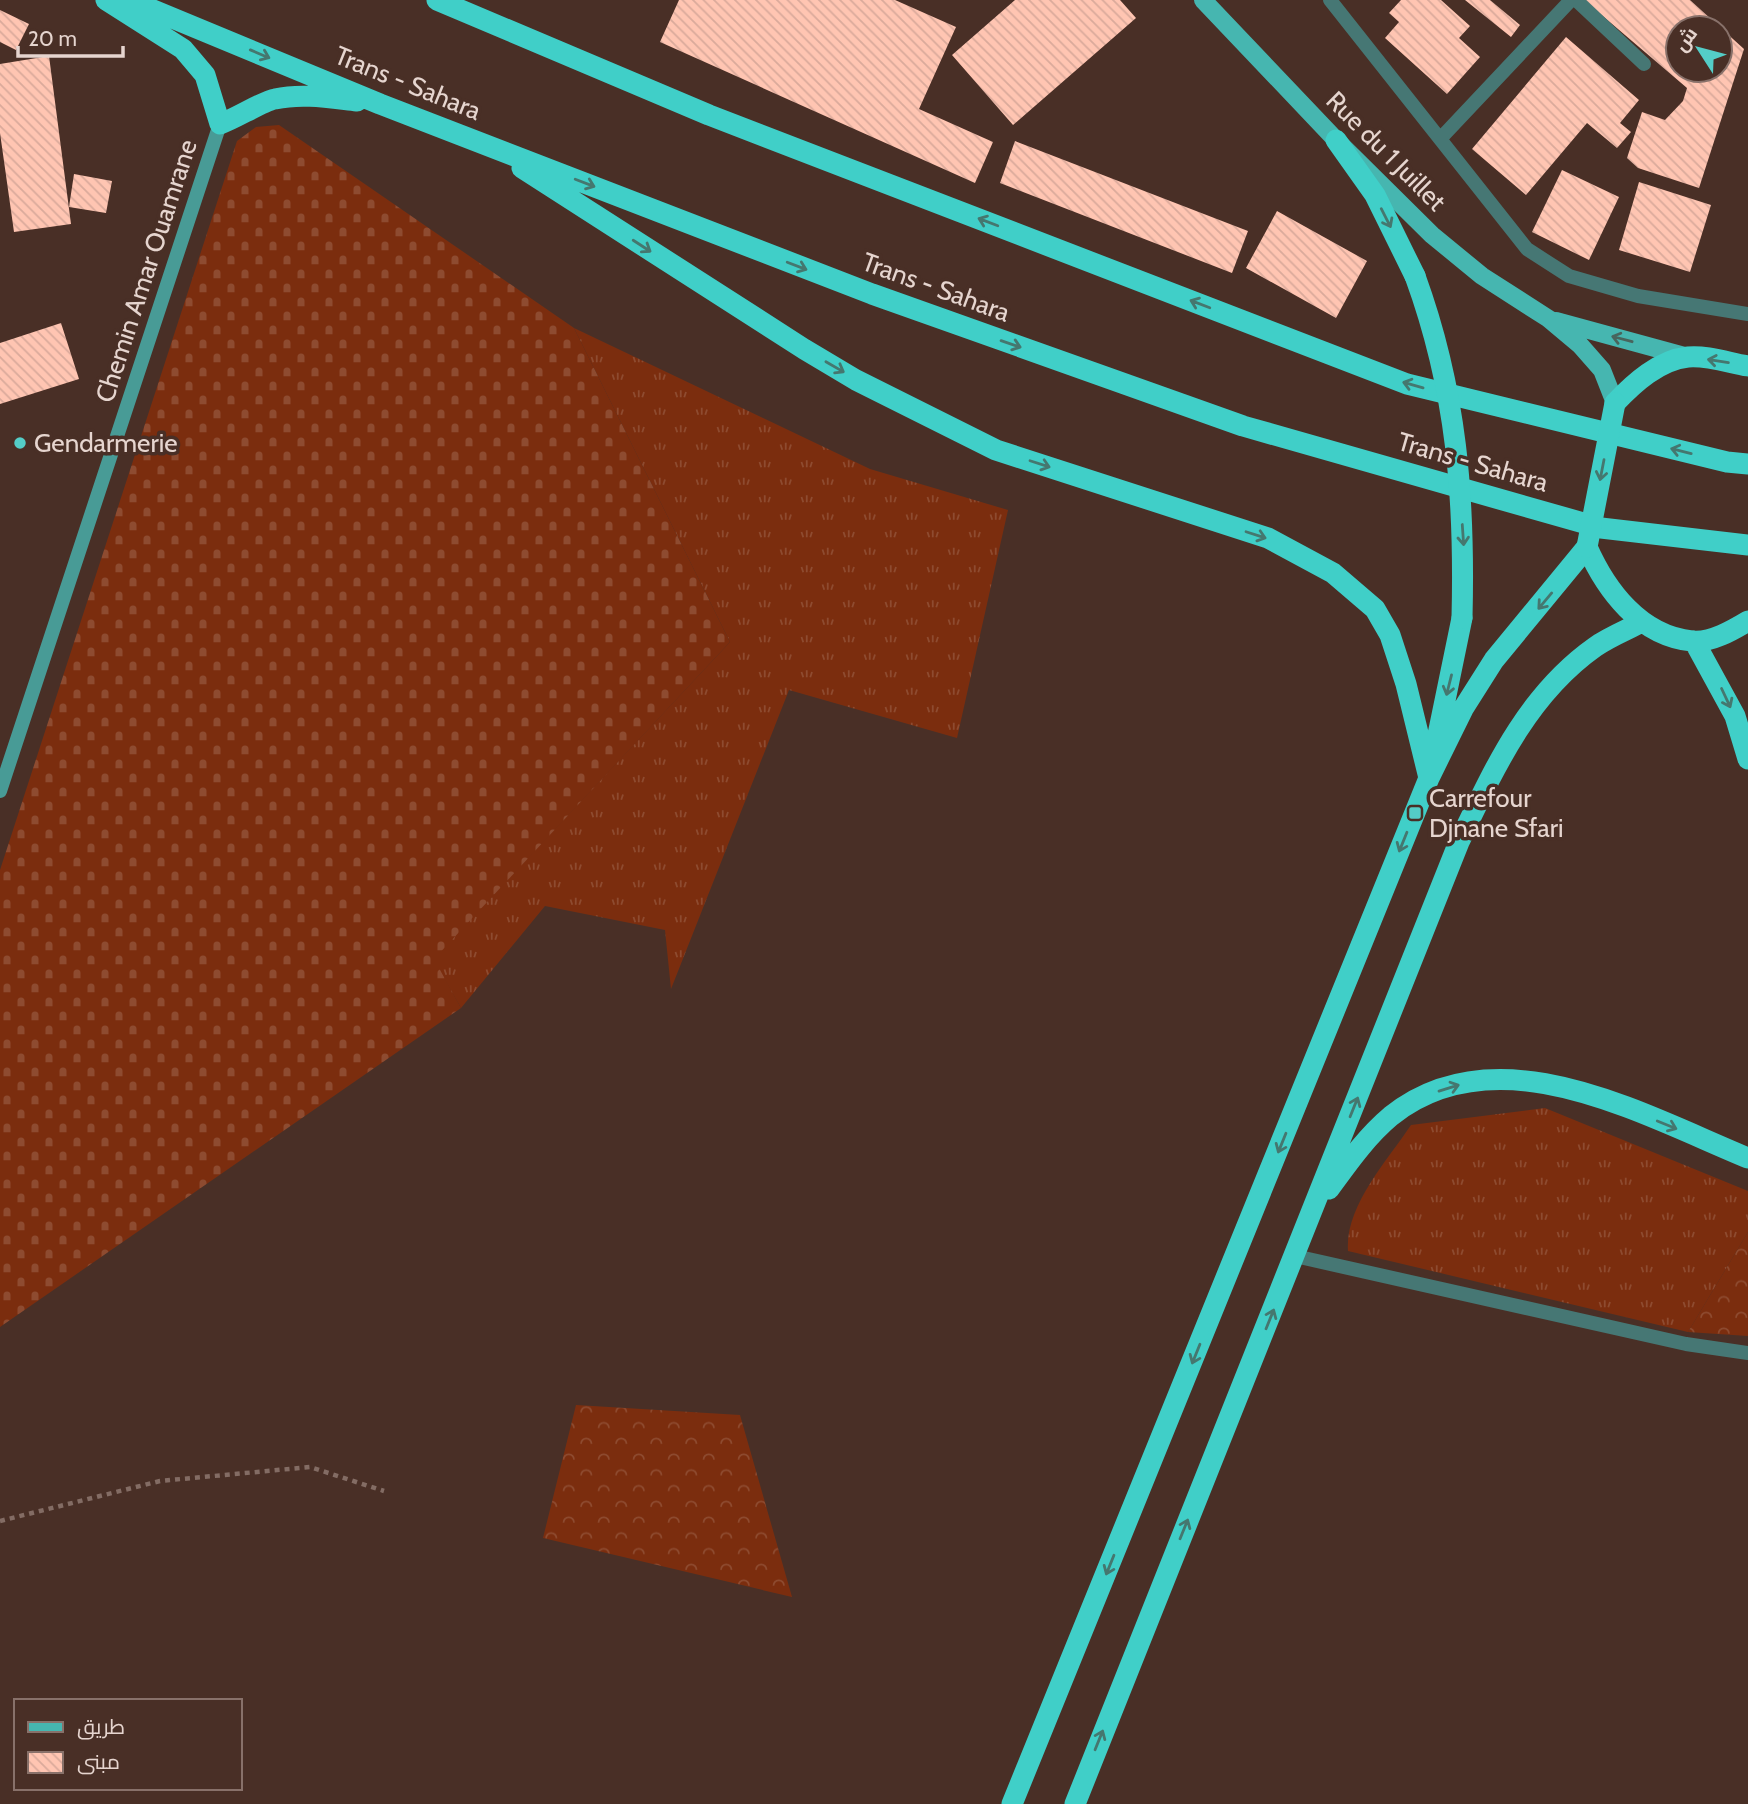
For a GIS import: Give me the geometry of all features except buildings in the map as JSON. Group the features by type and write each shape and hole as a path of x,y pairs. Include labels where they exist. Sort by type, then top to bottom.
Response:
{"highway":[{"path":"106,0 183,49 205,75 220,124 244,116 272,99 307,96 380,104"},
{"name":"Trans - Sahara","path":"129,0 380,104 872,295 1243,426 1601,528 1748,545"},
{"path":"437,0 709,116 1407,384 1727,462 1748,464"},
{"path":"455,0 484,20"},
{"path":"1336,140 1375,195 1415,276 1436,335 1447,381 1464,546 1462,618 1429,778"},
{"path":"482,143 804,349 868,386 996,450 1268,538 1333,573 1375,609 1390,635 1406,684 1429,778"},
{"path":"1012,1804 1429,778 1463,709 1494,660 1587,547 1615,403 1636,381 1660,367 1688,357 1748,366"},
{"path":"1587,547 1605,582 1642,622 1669,635 1694,641 1728,632 1748,621"},
{"path":"1075,1804 1454,853 1492,773 1522,720 1562,673 1597,645 1642,622"},
{"path":"1694,641 1735,716 1748,758"},
{"path":"1311,1213 1364,1142 1393,1115 1434,1093 1480,1079 1532,1080 1585,1092 1748,1158"}],"main road":[{"name":"Rue du 1 Juillet","path":"1203,0 1336,140 1432,235 1482,276 1549,319 1602,370 1615,403"},
{"name":"Chemin Amar Ouamrane","path":"0,791 220,124"},
{"name":"Rue du 1 Juillet","path":"1549,319 1688,357"}],"street":[{"path":"1330,0 1527,249 1569,276 1638,296 1748,314"},
{"path":"1440,139 1571,0"},
{"path":"1576,0 1644,64"},
{"path":"1295,1256 1686,1344 1748,1353"}],"path":[{"path":"0,1521 160,1481 310,1467 384,1491"}],"green space":[{"path":"279,125 574,328 730,642 434,959 461,1008 0,1327 0,870 237,141 256,127"},
{"path":"574,328 870,469 1008,510 957,738 789,690 671,989 665,930 545,906 461,1008 433,959 730,642"},
{"path":"1545,1108 1748,1191 1748,1232 1688,1332 1348,1251 1353,1217 1360,1201 1411,1125"},
{"path":"1748,1232 1748,1336 1688,1332"},
{"path":"576,1405 740,1415 792,1597 543,1538"}],"place":[{"name":"Gendarmerie","path":"20,443"},
{"name":"Carrefour Djnane Sfari","path":"1415,813"}]}
